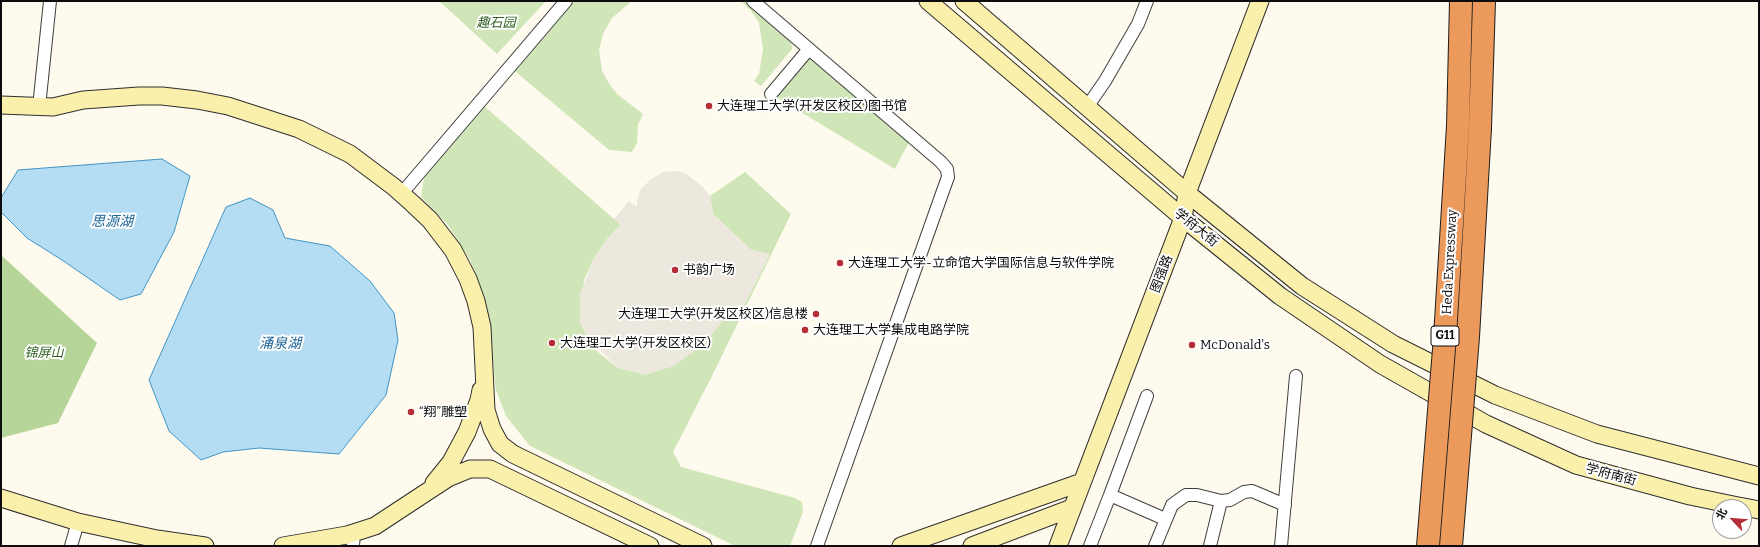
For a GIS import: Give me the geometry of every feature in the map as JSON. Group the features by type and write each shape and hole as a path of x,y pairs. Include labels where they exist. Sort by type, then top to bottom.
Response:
{"highway":[{"name":"Heda Expressway","path":"1428,546 1445,337 1458,126 1462,1"},
{"name":"Heda Expressway","path":"1451,546 1467,345 1480,128 1484,1"}],"street":[{"path":"38,107 50,1"},
{"path":"402,193 566,1"},
{"path":"753,1 942,162 947,169 948,177 817,546"},
{"name":"学府大街","path":"928,1 1183,218 1280,296 1380,364 1486,424"},
{"name":"学府大街","path":"964,1 1187,193 1302,286 1393,344 1495,395 1597,434 1759,476"},
{"path":"1087,107 1105,81 1138,24 1147,1"},
{"name":"图强路","path":"1058,546 1183,218 1187,193 1257,13 1260,1"},
{"path":"771,94 809,50"},
{"path":"1,105 53,107 83,100 162,96 228,106 266,117 306,132 350,154 402,193 430,220 453,250 468,279 476,301 482,327 486,410 492,429 500,444 513,454 703,546"},
{"path":"417,499 436,481 451,462 467,432 479,400 485,370"},
{"path":"1281,546 1296,376"},
{"path":"1090,546 1147,396"},
{"name":"学府南街","path":"1486,424 1576,465 1690,496 1712,500"},
{"path":"283,546 322,540 354,539 448,478 470,469 490,469 650,546"},
{"path":"901,546 1082,482"},
{"path":"1155,546 1172,504 1186,495 1197,495 1221,501 1230,500 1244,492 1252,491 1285,506"},
{"path":"1110,495 1165,519"},
{"path":"1,498 78,522 175,544 205,546"},
{"path":"1210,546 1221,501"},
{"path":"972,546 1072,508"},
{"path":"71,546 78,522"}],"green space":[{"name":"趣石园","path":"439,1 546,1 497,54"},
{"path":"568,1 632,1 612,18 603,34 599,50 602,71 610,85 617,94 643,114 638,125 637,143 632,152 609,150 511,68"},
{"path":"741,1 745,1 791,40 792,49 761,86 754,81 759,74 763,49 759,23 751,11"},
{"path":"812,57 910,140 895,169 771,94 805,58"},
{"path":"483,105 621,225 607,239 593,260 584,280 580,322 593,348 618,368 704,344 728,314 769,254 751,250 713,214 710,196 745,172 791,214 673,452 681,467 795,498 802,502 803,512 790,546 735,546 530,446 506,416 496,390 489,326 480,289 470,260 448,225 421,197 425,173"},
{"name":"锦屏山","path":"1,255 97,343 58,423 1,438"}],"shaded area":[{"name":"书韵广场","path":"675,171 685,173 702,186 710,196 713,214 751,250 770,254 741,312 728,314 704,344 674,366 645,375 618,368 589,339 580,322 580,294 593,260 607,239 621,225 614,219 629,201 637,207 637,199 641,189 651,179 663,172"}],"water":[{"name":"思源湖","path":"162,159 190,176 174,232 141,294 120,300 27,238 1,212 1,198 18,170"},
{"name":"涌泉湖","path":"250,198 273,210 285,238 330,246 370,281 394,313 398,340 386,395 339,454 259,448 223,452 201,460 169,431 149,380 226,207"}],"place":[{"name":"大连理工大学(开发区校区)图书馆","path":"709,106"},
{"name":"大连理工大学-立命馆大学国际信息与软件学院","path":"840,263"},
{"name":"书韵广场","path":"675,270"},
{"name":"大连理工大学(开发区校区)信息楼","path":"816,314"},
{"name":"大连理工大学集成电路学院","path":"805,330"},
{"name":"大连理工大学(开发区校区)","path":"552,343"},
{"name":"McDonald's","path":"1192,345"},
{"name":"“翔”雕塑","path":"411,412"}]}
